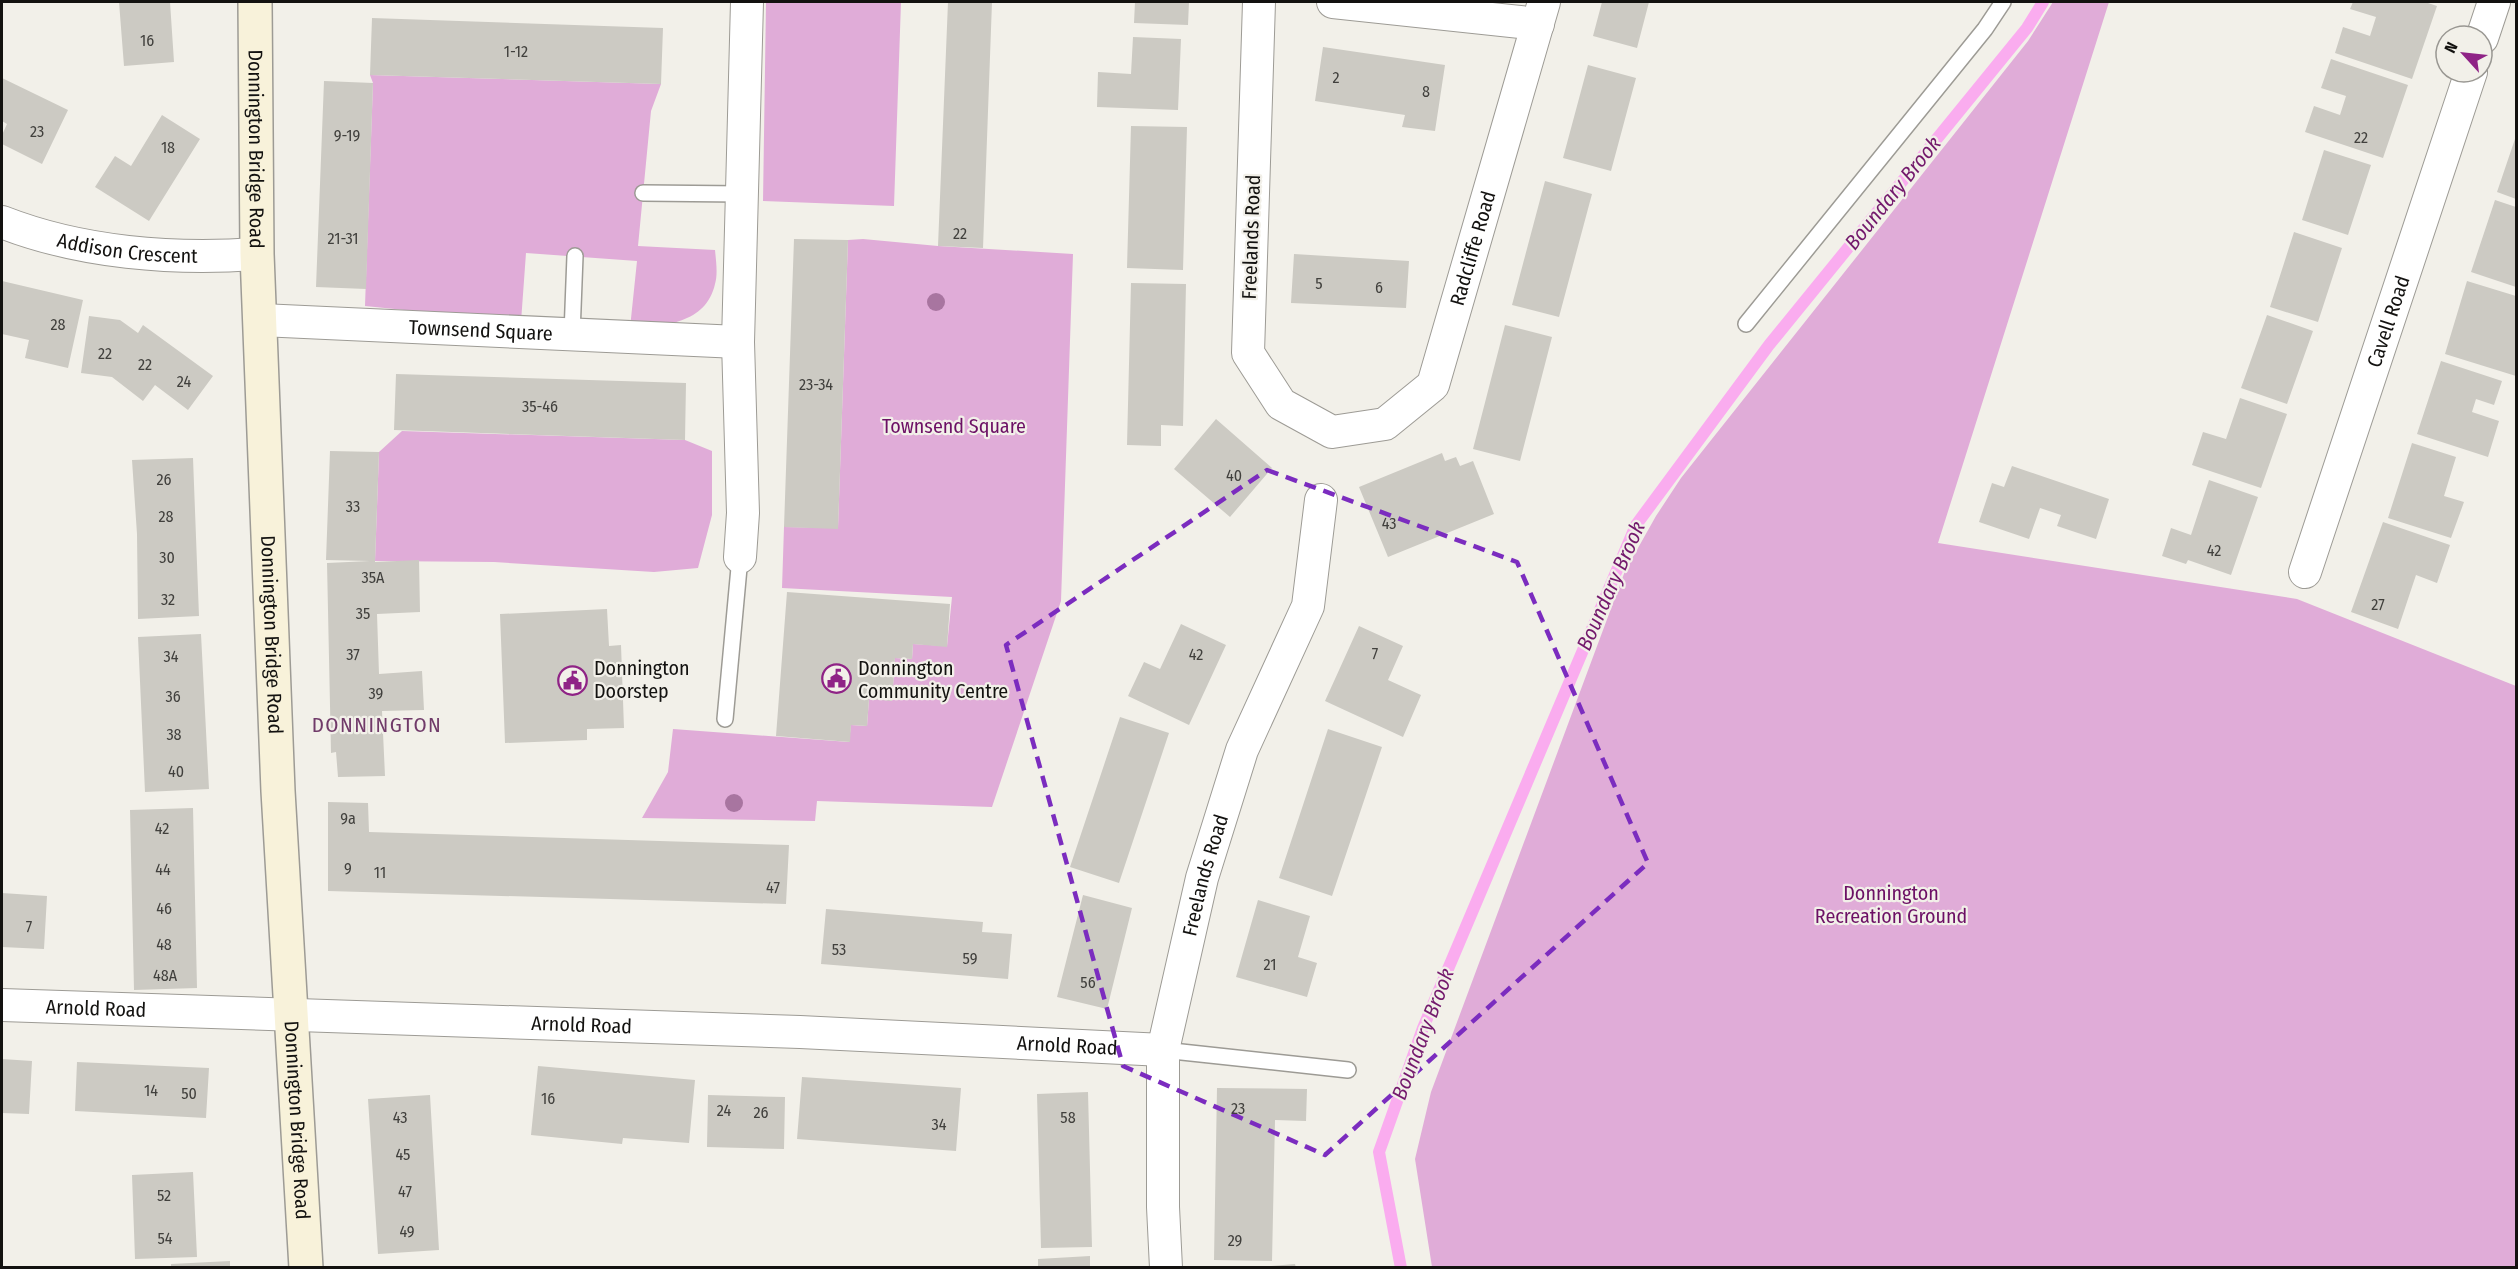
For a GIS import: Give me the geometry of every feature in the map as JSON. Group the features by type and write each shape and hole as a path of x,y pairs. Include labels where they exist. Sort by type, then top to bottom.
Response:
{"main road":[{"name":"Donnington Bridge Road","path":"255,2 258,254 278,781 306,1268"}],"street":[{"path":"740,557 743,513 738,342 747,2"},
{"name":"Freelands Road","path":"1258,2 1248,353 1281,404 1332,432"},
{"path":"1333,2 1541,13"},
{"path":"2487,24 2494,2"},
{"name":"Radcliffe Road","path":"1332,432 1385,424 1433,385 1541,13"},
{"name":"Cavell Road","path":"2305,572 2467,84"},
{"name":"Addison Crescent","path":"2,222 37,236 152,255 258,254"},
{"name":"Townsend Square","path":"261,320 738,342"},
{"name":"Freelands Road","path":"1166,1268 1163,1207 1164,1050 1203,878 1242,750 1308,606 1322,500"},
{"name":"Arnold Road","path":"2,1005 800,1032 1164,1050"}],"lane":[{"path":"1746,324 1985,29 2003,2"},
{"path":"643,193 742,194"},
{"path":"572,334 575,256"},
{"path":"725,719 740,557"},
{"path":"1164,1050 1348,1070"}],"highlighted area":[{"path":"1267,470 1517,562 1648,863 1325,1155 1123,1066 1006,645"}],"green space":[{"path":"766,2 901,2 894,206 763,201"},
{"name":"Donnington Recreation Ground","path":"2053,2 2109,2 1938,543 2297,599 2516,686 2516,1267 1432,1267 1415,1159 1431,1092 1625,571 1656,516 1681,478 2028,41"},
{"path":"370,75 661,84 651,111 638,246 715,250 716,276 710,297 703,307 682,320 656,326 630,328 637,261 526,253 521,322 365,306 373,83"},
{"name":"Townsend Square","path":"863,239 1073,254 1061,601 992,807 817,801 815,821 642,818 668,772 673,729 849,742 851,725 867,726 869,699 892,700 895,658 912,659 913,644 947,646 952,597 782,588 784,527 838,528 848,240"},
{"path":"402,431 685,440 712,451 712,515 698,568 654,572 494,562 375,561 379,452"}],"building":[{"path":"119,2 170,2 174,62 124,66"},
{"path":"948,2 992,2 983,248 938,246"},
{"path":"1135,2 1189,2 1188,25 1134,23"},
{"path":"1602,2 1649,2 1637,48 1593,36"},
{"path":"2353,2 2425,2 2437,6 2412,79 2335,53 2343,27 2370,36 2376,17 2350,9"},
{"path":"372,18 663,28 661,84 370,75"},
{"path":"1133,37 1181,39 1178,110 1097,107 1098,72 1131,74"},
{"path":"1323,47 1445,65 1435,131 1402,127 1405,115 1315,101"},
{"path":"2331,59 2408,85 2383,158 2305,132 2314,106 2340,115 2346,96 2321,88"},
{"path":"1588,65 1636,78 1611,171 1563,158"},
{"path":"2,78 68,110 42,164 2,144 2,135 7,124 2,121"},
{"path":"324,81 373,83 366,289 316,287"},
{"path":"162,115 200,139 149,221 95,187 115,156 131,166"},
{"path":"1131,126 1187,127 1183,270 1127,268"},
{"path":"2516,136 2516,199 2497,192"},
{"path":"2324,150 2371,165 2348,235 2302,220"},
{"path":"1545,181 1592,194 1559,317 1512,305"},
{"path":"2495,200 2516,207 2516,287 2471,272"},
{"path":"2294,232 2342,248 2318,322 2270,307"},
{"path":"794,239 848,240 838,529 784,527"},
{"path":"1294,254 1409,261 1406,308 1291,303"},
{"path":"2,281 83,300 68,368 25,358 29,340 2,334"},
{"path":"2467,281 2516,296 2516,376 2445,354"},
{"path":"1131,283 1186,284 1183,426 1161,425 1161,446 1127,445"},
{"path":"2267,315 2313,331 2287,404 2241,388"},
{"path":"89,316 120,320 138,333 143,325 213,376 188,410 155,385 143,401 112,377 81,373"},
{"path":"1505,325 1552,337 1520,461 1473,449"},
{"path":"2441,361 2502,381 2494,405 2476,399 2472,412 2499,421 2488,457 2417,434"},
{"path":"396,374 686,383 685,440 394,430"},
{"path":"2240,398 2287,414 2261,488 2192,465 2203,432 2226,439"},
{"path":"1216,419 1272,468 1230,517 1174,469"},
{"path":"2412,443 2456,457 2444,496 2464,502 2451,538 2388,518"},
{"path":"330,451 379,452 375,562 419,560 420,612 377,614 379,674 422,671 424,710 382,711 385,776 338,777 336,752 331,753 327,563 370,561 326,560"},
{"path":"1442,453 1445,461 1456,457 1460,466 1473,461 1494,514 1388,557 1359,487"},
{"path":"193,458 199,616 138,619 137,534 132,460"},
{"path":"2012,466 2109,499 2096,539 2057,526 2061,515 2040,508 2029,539 1979,522 1992,483 2004,487"},
{"path":"2209,480 2258,497 2231,575 2188,560 2186,564 2162,556 2171,528 2191,535"},
{"path":"2383,522 2450,545 2437,583 2416,575 2398,629 2351,612"},
{"name":"Donnington Community Centre","path":"787,592 950,604 947,647 913,644 912,659 895,658 892,701 869,699 867,726 851,725 850,742 776,736"},
{"path":"607,609 609,646 621,645 624,728 587,729 587,740 505,743 500,614"},
{"path":"1181,624 1226,645 1189,725 1128,696 1144,662 1160,669"},
{"path":"1359,626 1403,646 1388,680 1421,695 1403,737 1325,701"},
{"path":"201,634 209,789 145,792 138,637"},
{"path":"1120,717 1169,733 1119,883 1070,867"},
{"path":"1328,729 1382,747 1332,896 1279,878"},
{"path":"328,802 368,803 369,832 789,845 786,904 328,891"},
{"path":"193,808 197,988 134,990 130,810"},
{"path":"2,893 47,896 44,949 2,947"},
{"path":"1083,895 1132,908 1107,1009 1057,997"},
{"path":"1258,900 1310,916 1298,957 1317,963 1307,997 1236,977"},
{"path":"826,909 983,922 982,932 1012,934 1008,979 821,964"},
{"path":"2,1059 32,1061 29,1114 2,1113"},
{"path":"77,1062 209,1068 206,1118 75,1111"},
{"path":"538,1066 695,1080 689,1143 623,1138 622,1144 531,1135"},
{"path":"802,1077 961,1088 956,1151 797,1139"},
{"path":"1217,1088 1307,1089 1306,1121 1275,1120 1272,1261 1214,1260"},
{"path":"1088,1092 1092,1247 1041,1248 1037,1094"},
{"path":"430,1095 439,1250 378,1254 368,1099"},
{"path":"708,1095 785,1097 784,1149 707,1147"},
{"path":"193,1172 197,1257 135,1259 132,1175"},
{"path":"1090,1256 1090,1268 1038,1268 1038,1259"},
{"path":"230,1261 230,1268 171,1268 171,1264"},
{"path":"1295,1264 1296,1268 1271,1268 1271,1266"}],"waterway":[{"name":"Boundary Brook","path":"1401,1268 1379,1152 1423,1028 1636,525 1769,345 2027,28 2043,2"}],"place":[{"name":"Donnington Community Centre","path":"837,679"},
{"name":"Donnington Doorstep","path":"573,680"}],"district":[{"name":"DONNINGTON","path":"377,725"}]}
